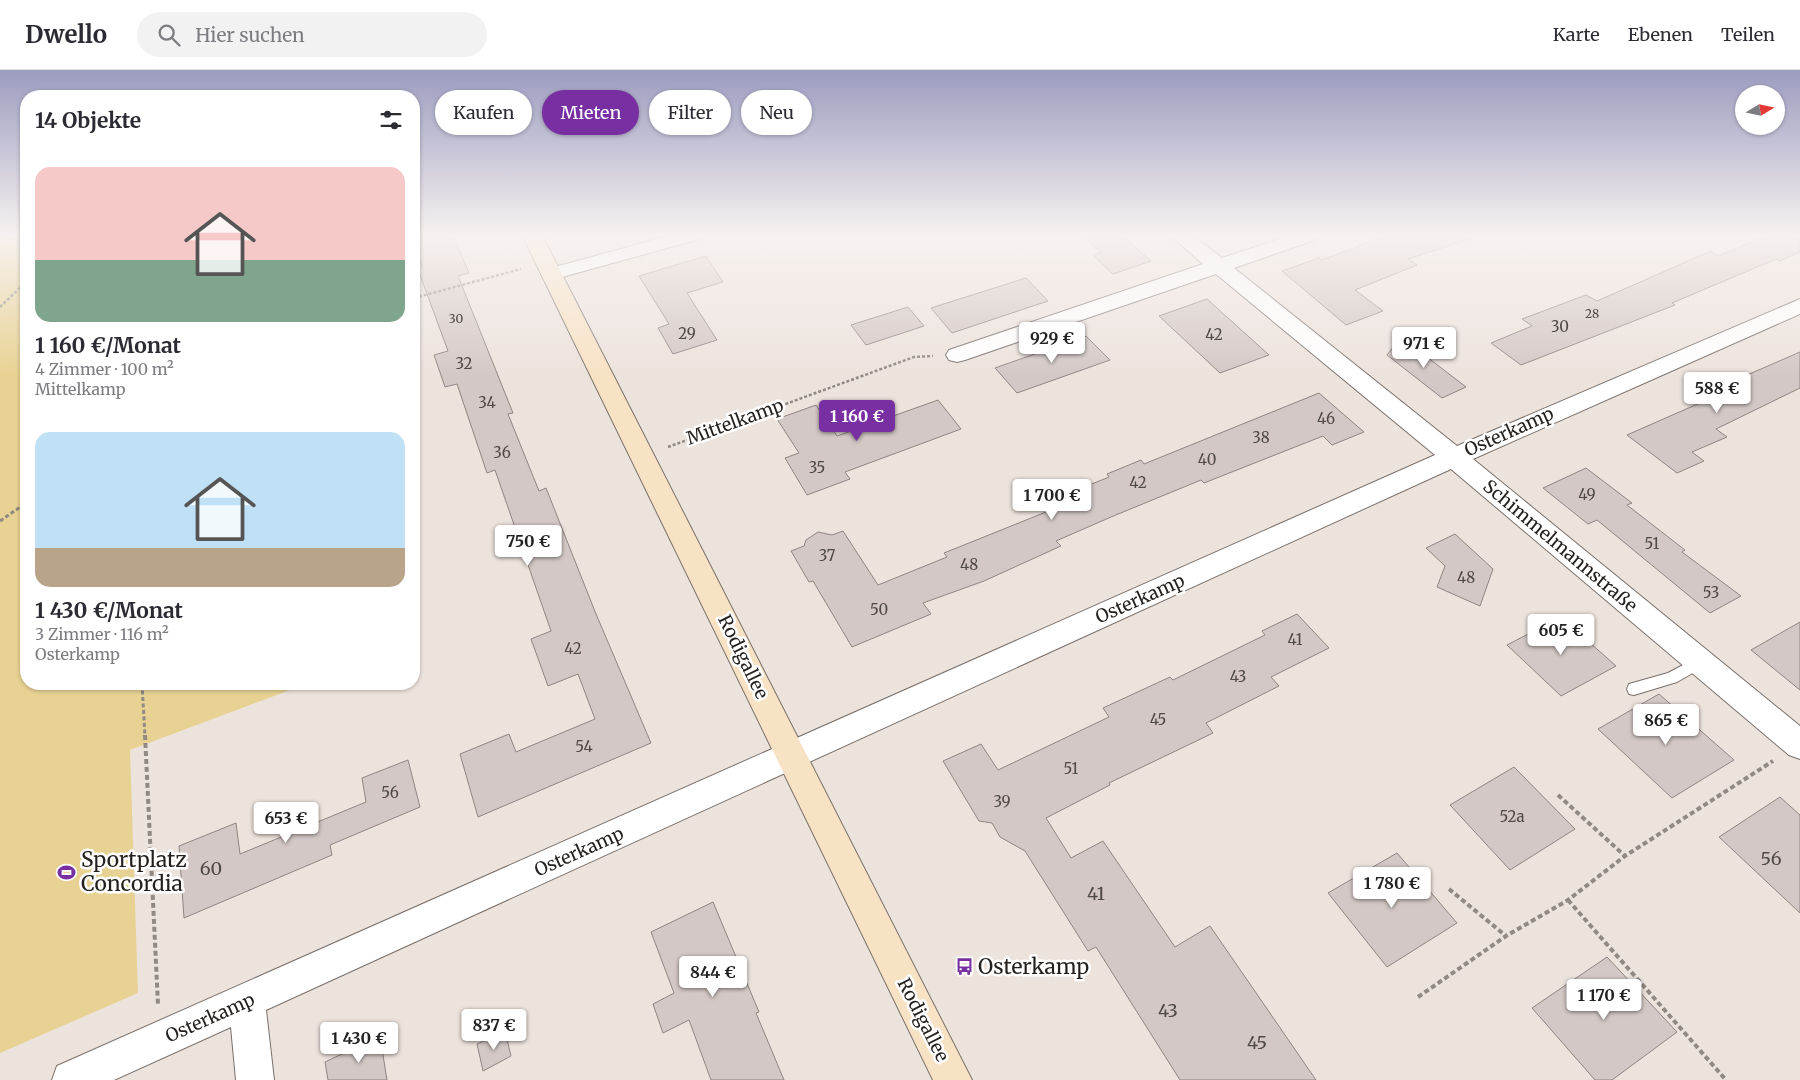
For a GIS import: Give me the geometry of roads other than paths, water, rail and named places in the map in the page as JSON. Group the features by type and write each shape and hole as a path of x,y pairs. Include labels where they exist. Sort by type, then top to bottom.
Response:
{"main road":[{"name":"Rodigallee","path":"556,282 953,1080"}],"street":[{"path":"956,355 1171,282"},
{"name":"Schimmelmannstraße","path":"1238,282 1454,457 1800,744"},
{"name":"Osterkamp","path":"71,1080 1454,457 1800,306"},
{"path":"247,1002 256,1080"}],"lane":[{"path":"1634,689 1672,678 1700,662"}],"place":[{"name":"Sportplatz Concordia","path":"67,872"},
{"name":"Osterkamp","path":"964,967"}]}
